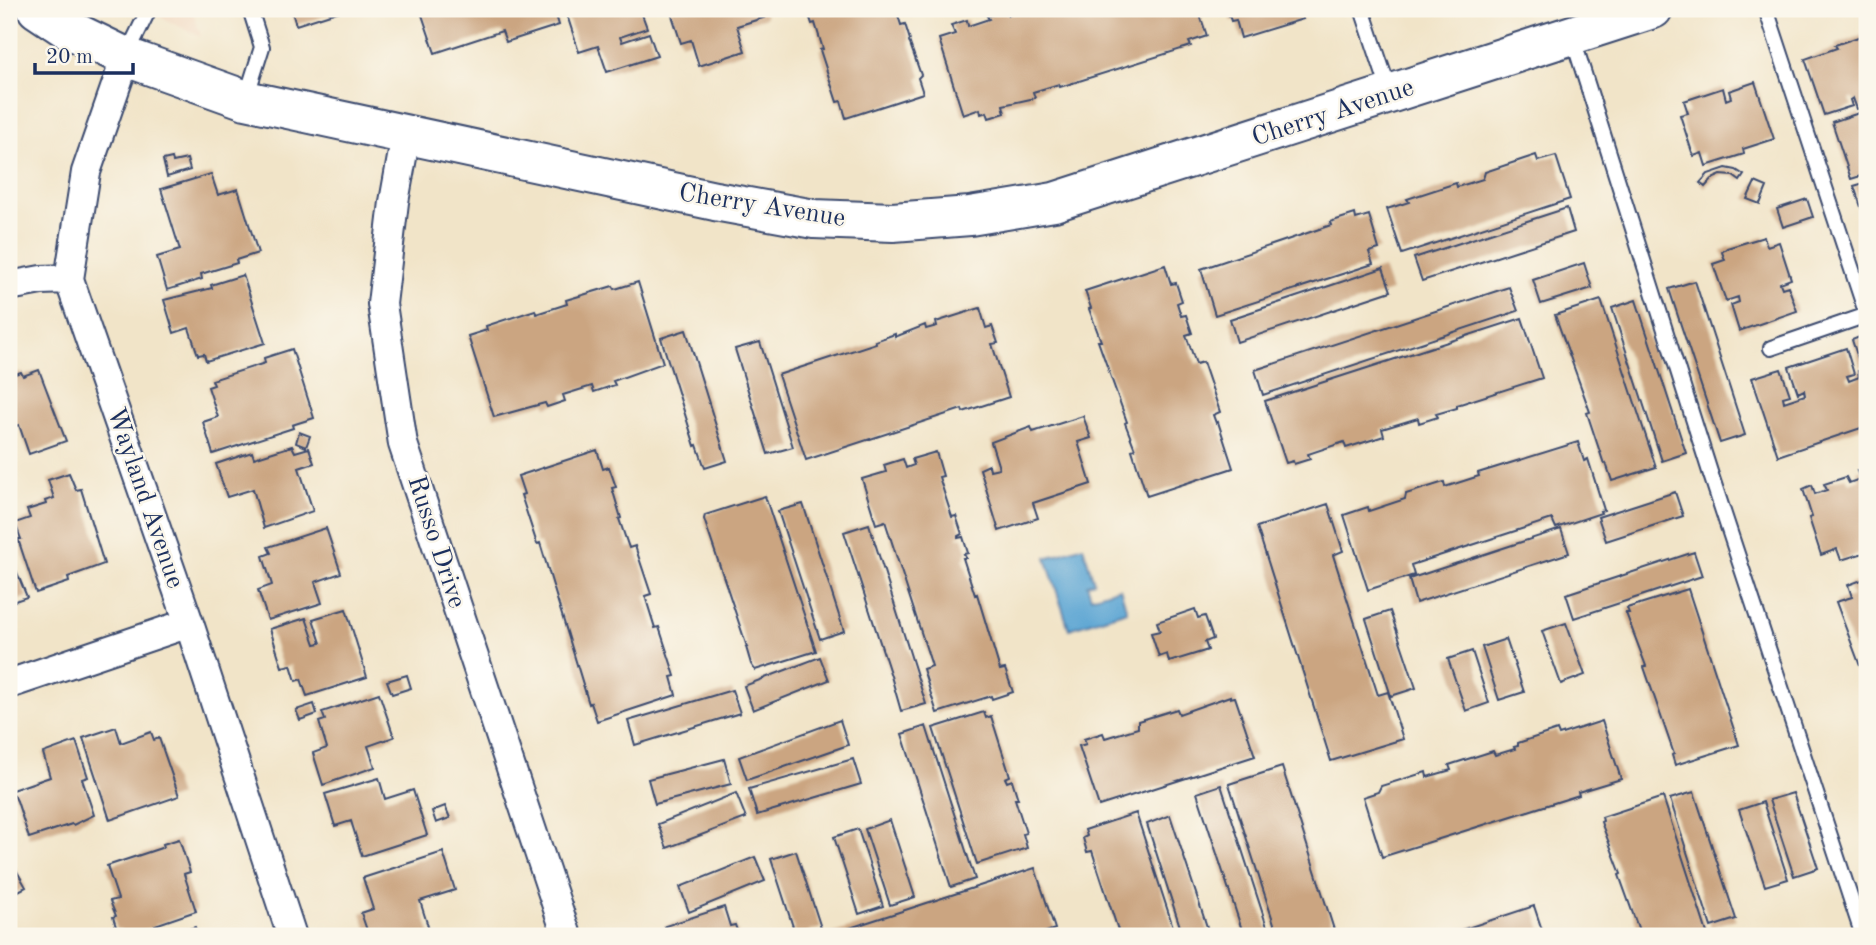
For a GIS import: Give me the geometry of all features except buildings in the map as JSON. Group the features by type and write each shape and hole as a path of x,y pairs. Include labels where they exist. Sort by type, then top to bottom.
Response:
{"street":[{"name":"Cherry Avenue","path":"37,9 64,27 126,57 246,100 789,215 814,219 893,222 970,216 1054,202 1640,11"},
{"name":"Wayland Avenue","path":"126,57 86,172 69,279 189,623 292,936"},
{"name":"Russo Drive","path":"406,135 394,202 383,304 403,444 567,936"},
{"path":"9,286 41,280 69,279"},
{"path":"9,684 189,623"}],"lane":[{"path":"126,57 149,9"},
{"path":"246,100 262,47 250,9"},
{"path":"1362,9 1391,94"},
{"path":"1766,9 1867,315 1770,348"},
{"path":"1572,34 1706,459 1863,936"}],"shaded area":[{"path":"144,9 192,9 201,37"}],"water":[{"path":"1083,546 1094,582 1087,584 1091,597 1120,588 1127,611 1069,629 1046,558"}]}
